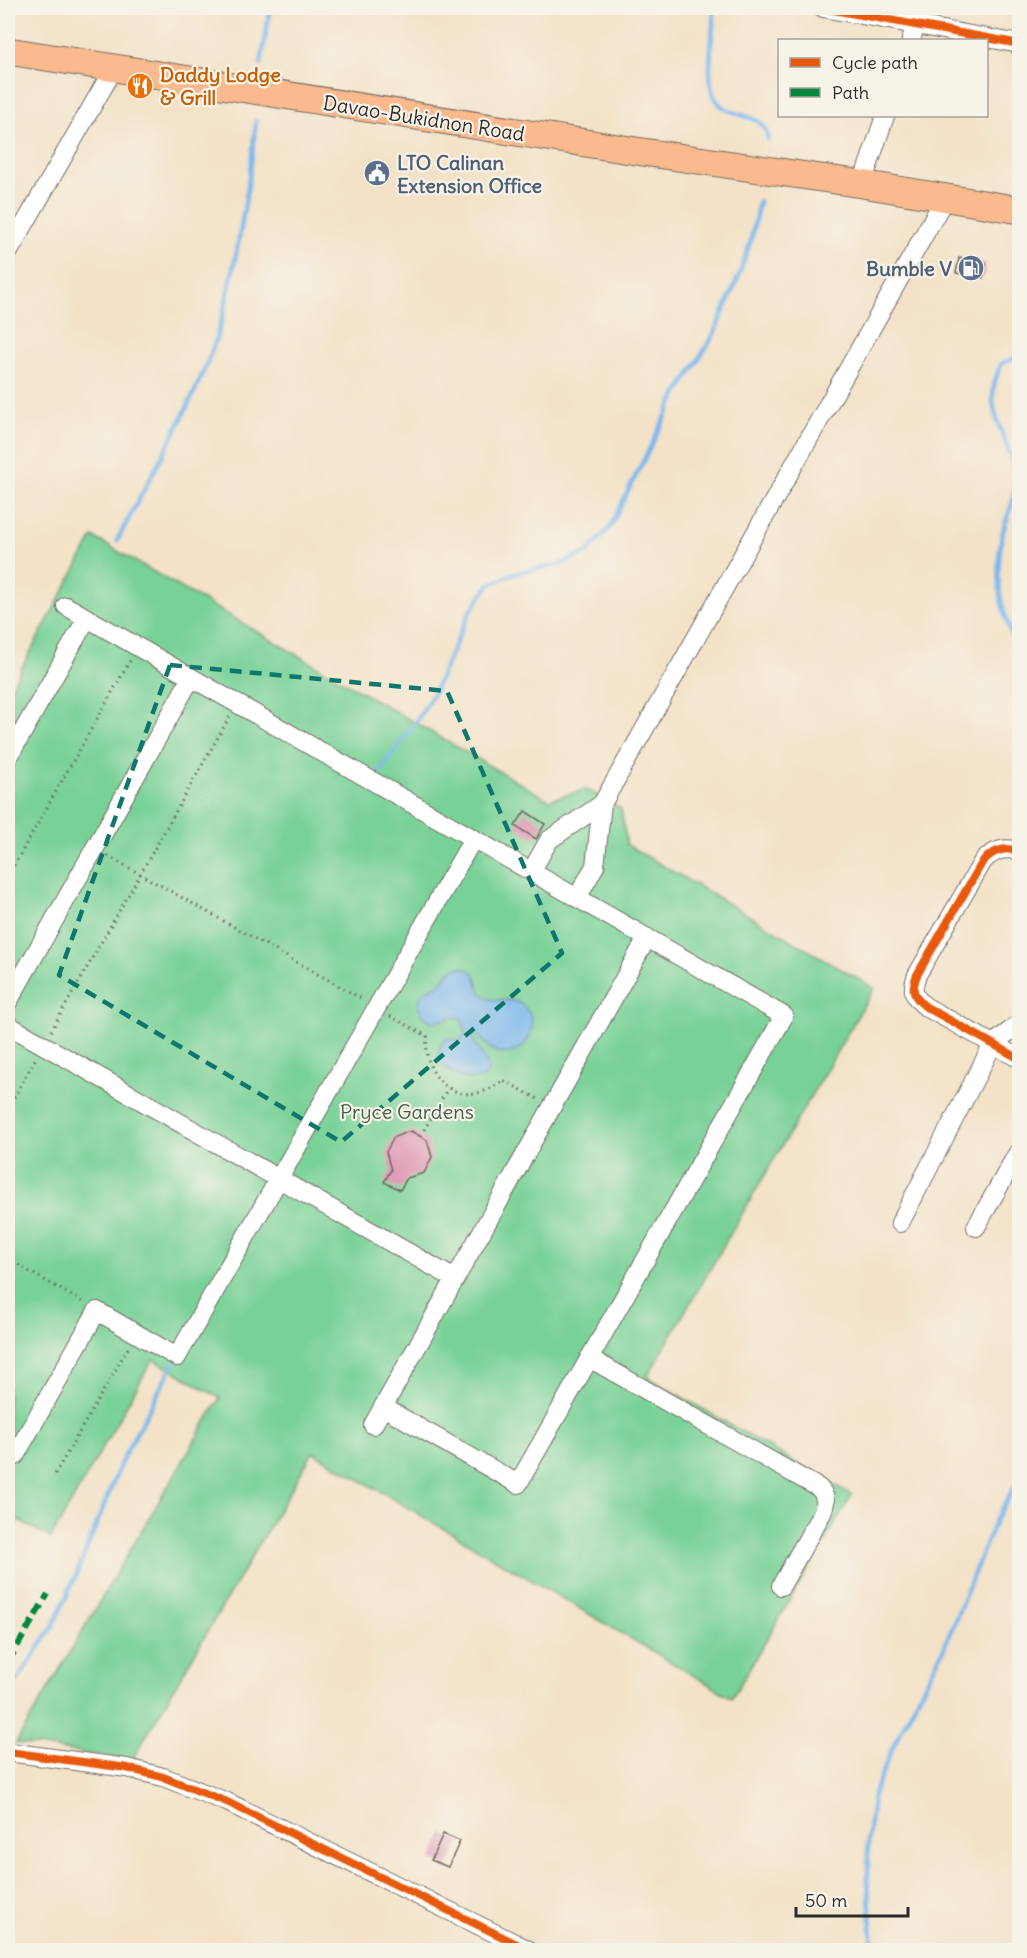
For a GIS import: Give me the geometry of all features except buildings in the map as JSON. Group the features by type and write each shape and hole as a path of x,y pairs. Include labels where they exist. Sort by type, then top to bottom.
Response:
{"highway":[{"name":"Davao-Bukidnon Road","path":"8,51 1020,210"}],"street":[{"path":"823,8 1020,44"},
{"path":"8,253 114,68"},
{"path":"862,184 885,117"},
{"path":"577,898 595,866 602,804 945,198"},
{"path":"66,606 784,1016 518,1484 383,1407"},
{"path":"8,759 87,618"},
{"path":"8,1002 191,678"},
{"path":"531,872 549,840 602,804"},
{"path":"8,1452 15,1456 98,1311 177,1357 473,839"},
{"path":"1020,851 1001,849 992,852 983,861 914,984 913,994 918,1001 1020,1059"},
{"path":"373,1425 647,938"},
{"path":"900,1223 993,1044 1020,1023"},
{"path":"8,1025 455,1279"},
{"path":"976,1227 1020,1149"},
{"path":"589,1358 819,1488 824,1494 825,1504 822,1513 781,1586"},
{"path":"8,1752 127,1768 172,1780 227,1802 529,1950"}],"path":[{"path":"8,876 138,647"},
{"path":"8,1108 237,704"},
{"path":"94,848 427,1036 425,1048 427,1060 432,1071 448,1088 457,1092 477,1093 496,1086 503,1080 552,1107"},
{"path":"424,1130 448,1088"},
{"path":"8,1258 98,1311"},
{"path":"55,1474 136,1333"}],"highlighted area":[{"path":"170,665 447,691 562,953 341,1142 59,975"}],"green space":[{"name":"Pryce Gardens","path":"93,537 549,800 586,789 621,809 627,845 874,988 647,1377 852,1495 732,1698 313,1452 132,1760 16,1743 220,1398 153,1359 51,1538 8,1515 8,693"}],"water":[{"path":"458,967 472,971 480,991 488,998 510,1000 521,1004 526,1009 532,1024 528,1040 523,1046 509,1053 496,1052 478,1036 473,1035 489,1068 485,1077 475,1079 456,1075 448,1070 439,1055 440,1047 445,1039 459,1040 464,1036 466,1030 461,1019 453,1016 442,1021 430,1021 419,1007 420,998 424,992 438,985 448,973"}],"waterway":[{"path":"261,64 270,8"},
{"path":"714,8 710,66 711,88 714,96 727,109 760,123 766,130 768,140"},
{"path":"117,541 181,420 217,336 240,233 256,121"},
{"path":"378,774 414,725 433,694 469,613 489,585 514,573 559,565 588,552 610,527 676,396 712,338 738,278 751,240 759,201"},
{"path":"1018,233 1016,262 1017,283 1020,286"},
{"path":"1020,356 1002,363 995,381 993,397 999,426 1014,470 1015,487 1002,536 998,569 1004,612 1020,657"},
{"path":"8,1695 53,1626 123,1458 174,1363"},
{"path":"873,1950 868,1881 868,1838 874,1793 894,1744 943,1650 995,1521 1020,1477"}],"marked path":[{"path":"8,1662 48,1594"}],"cycle path":[{"path":"823,8 1020,44"},
{"path":"1020,851 1000,850 983,861 917,975 914,985 914,993 926,1007 1020,1059"},
{"path":"8,1752 127,1768 163,1777 227,1802 529,1950"}],"place":[{"name":"Daddy Lodge & Grill","path":"140,86"},
{"name":"LTO Calinan Extension Office","path":"377,173"},
{"name":"Bumble V","path":"971,268"}]}
